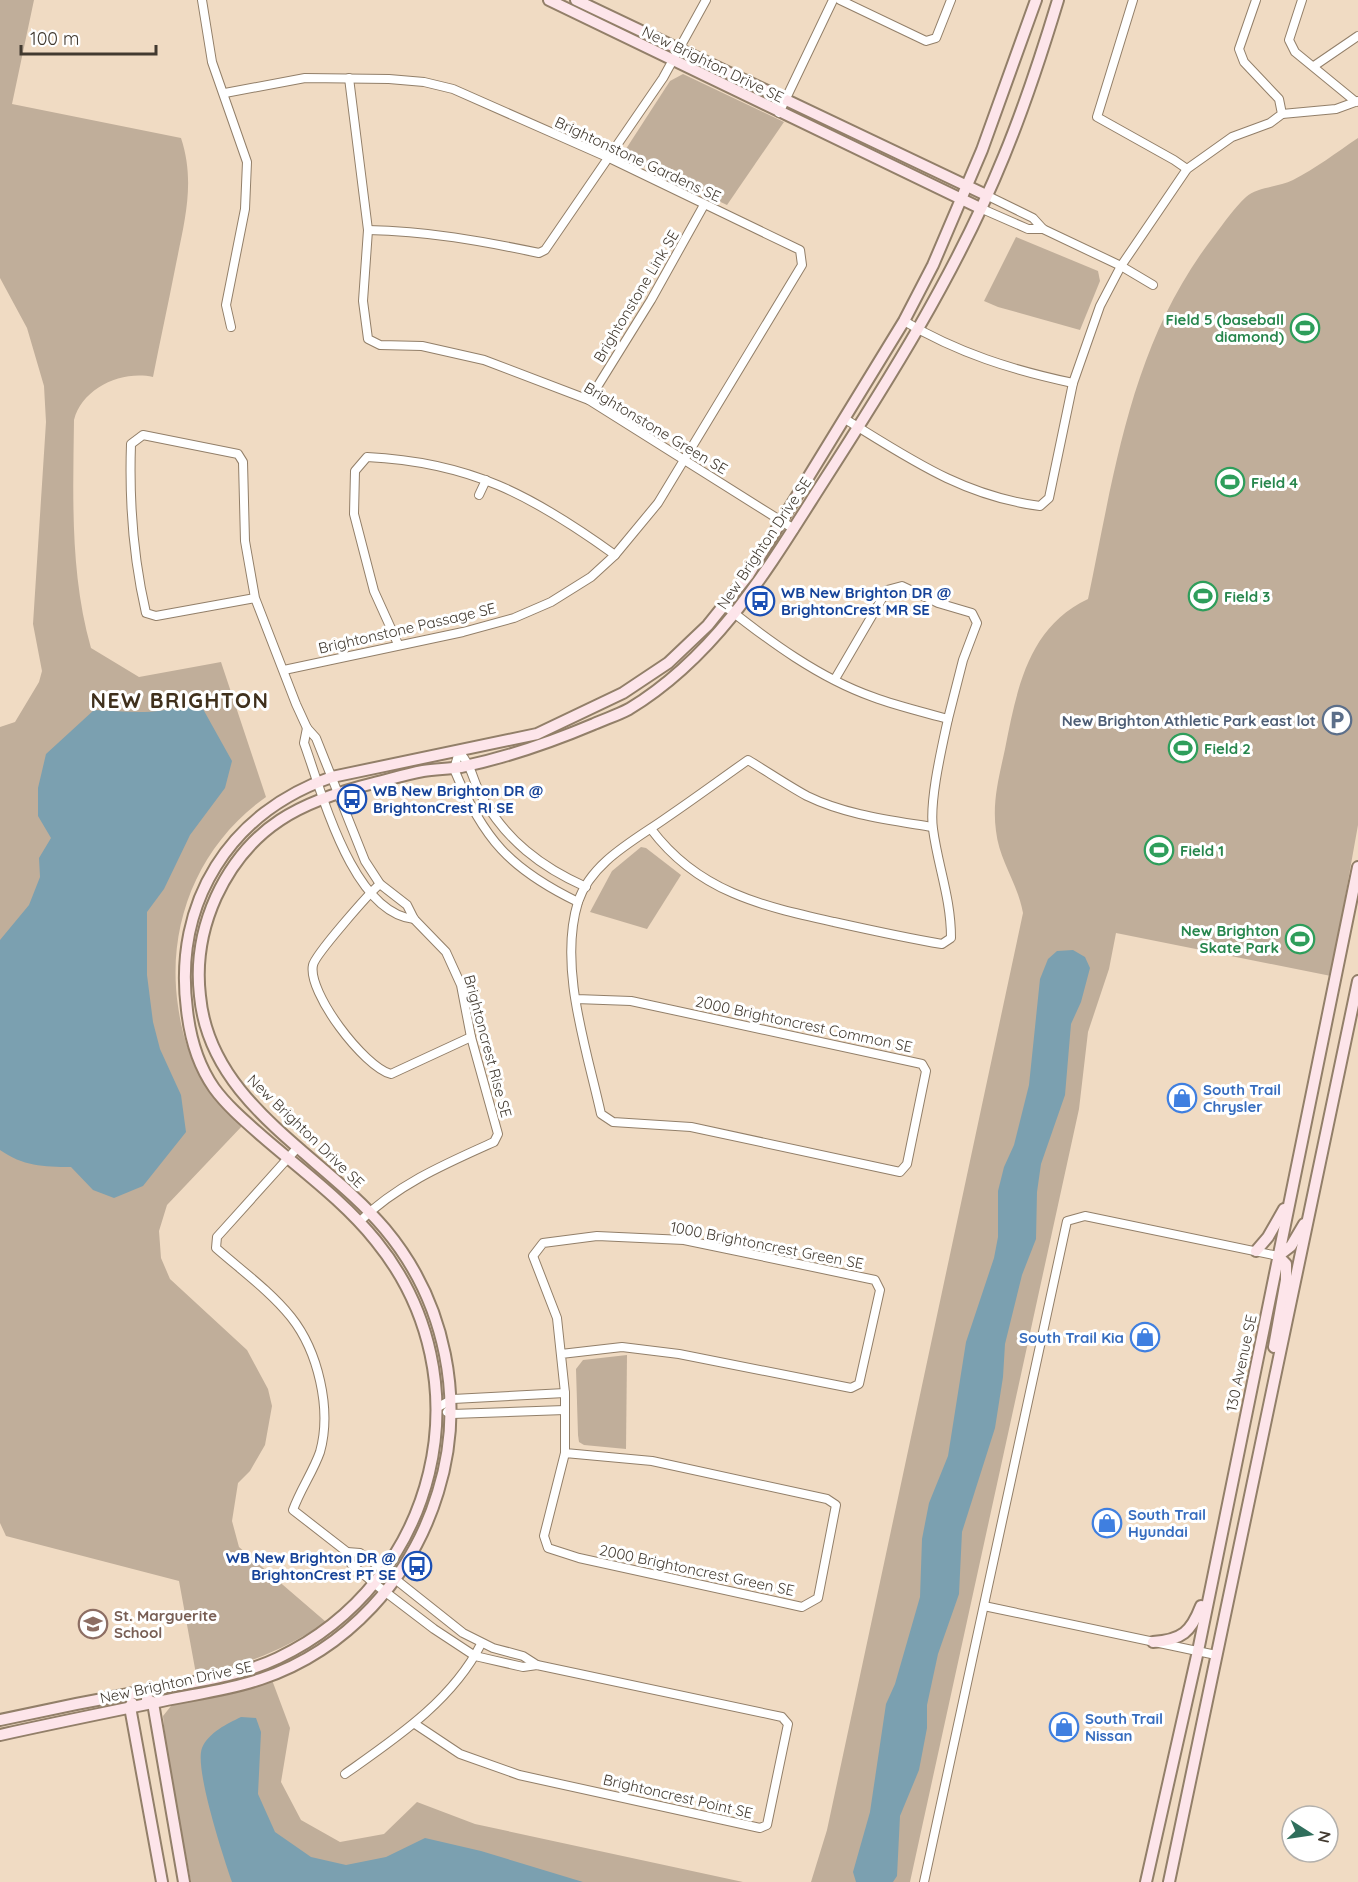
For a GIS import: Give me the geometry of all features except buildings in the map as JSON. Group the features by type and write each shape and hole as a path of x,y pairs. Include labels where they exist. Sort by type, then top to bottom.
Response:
{"street":[{"path":"202,0 212,62 225,93 247,162 245,209 226,305 231,327"},
{"name":"New Brighton Drive SE","path":"549,0 778,113 980,208"},
{"name":"New Brighton Drive SE","path":"576,0 987,195"},
{"path":"368,230 440,234 492,242 540,253 546,250 673,61 706,0"},
{"path":"778,113 833,0"},
{"path":"840,0 926,41 936,38 951,0"},
{"name":"New Brighton Drive SE","path":"0,1720 234,1674 278,1659 334,1624 375,1584 410,1529 423,1499 434,1446 438,1407 432,1360 417,1309 393,1264 359,1222 247,1123 214,1088 196,1055 184,988 184,961 196,908 207,880 224,853 262,814 318,782 332,777 537,734 623,693 668,663 725,606 749,574 904,321 967,186 1036,0"},
{"name":"New Brighton Drive SE","path":"0,1735 241,1685 282,1672 344,1634 387,1592 406,1565 435,1505 444,1472 453,1399 440,1331 406,1258 369,1212 298,1147 234,1083 216,1056 204,1028 198,977 206,922 230,869 271,825 299,807 324,796 420,772 454,769 523,753 628,710 682,668 736,614 858,427 948,275 987,195 1025,100 1058,0"},
{"path":"1133,0 1097,117 1187,169"},
{"path":"1256,0 1239,49 1244,62 1279,99 1282,114"},
{"path":"845,419 921,466 964,488 1016,503 1040,506 1049,498 1073,383 1100,306 1121,266 1187,169 1232,137 1270,123 1282,114 1336,110 1357,102 1295,52 1289,40 1302,0"},
{"path":"1314,66 1358,36"},
{"name":"Brightonstone Gardens SE","path":"225,93 305,78 424,82 453,89 607,157 800,250 802,265 684,460"},
{"name":"Brightonstone Green SE","path":"349,78 368,230 363,301 368,339 380,345 422,346 484,360 589,400 794,528"},
{"path":"987,195 1033,218 1043,230"},
{"name":"Brightonstone Link SE","path":"589,400 704,205"},
{"path":"980,208 1028,229 1043,230 1121,266 1153,285"},
{"path":"904,321 941,343 974,357 1021,372 1073,383"},
{"path":"255,598 156,616 146,613 138,578 130,480 131,444 143,435 238,454 243,462 245,541 255,598 307,728"},
{"path":"398,644 374,591 362,553 354,514 355,471 367,457 447,466 486,480 531,499 615,555"},
{"name":"Brightonstone Passage SE","path":"284,670 463,632 514,618 551,602 591,577 615,555 658,503 684,460"},
{"path":"479,495 486,480"},
{"path":"651,829 667,851 693,872 754,903 942,944 951,938 951,908 932,827 938,770 948,719 963,660 977,623 972,613 938,603 902,586 887,590 835,679"},
{"path":"725,606 811,666 835,679 871,696 948,719"},
{"name":"Brightoncrest Rise SE","path":"307,728 316,738 365,861 380,884 407,905 414,919 446,952 461,985 471,1037 498,1134 494,1142 413,1180 359,1222"},
{"name":"Brightoncrest Rise SE","path":"307,728 304,743 341,845 369,893 400,918 414,919"},
{"path":"459,752 471,765 480,793 502,829 530,856 546,867 586,887"},
{"path":"459,752 454,769 476,816 494,842 519,868 544,885 578,902"},
{"name":"2000 Brightoncrest Common SE","path":"576,999 631,1001 922,1064 926,1071 907,1164 900,1172 691,1127 614,1122 601,1114 576,999 572,942 578,902 586,887 626,844 651,829 748,760 809,796 835,807 872,818 932,827"},
{"name":"130 Avenue SE","path":"1146,1882 1198,1651 1358,867"},
{"path":"380,884 369,893 313,963 312,975 334,1021 360,1052 391,1074 471,1037"},
{"path":"1169,1882 1358,981"},
{"path":"298,1147 217,1238 216,1248 270,1295 292,1318 316,1366 324,1423 320,1450 293,1510 347,1552"},
{"path":"1256,1251 1268,1237 1292,1192"},
{"path":"1278,1256 1291,1246 1309,1215"},
{"path":"924,1882 1067,1221 1085,1216 1278,1256 1286,1264 1286,1280 1268,1382 1264,1430"},
{"name":"1000 Brightoncrest Green SE","path":"561,1354 622,1347 679,1354 851,1388 859,1384 880,1290 875,1280 684,1240 597,1236 543,1243 533,1256 556,1318 566,1410"},
{"path":"438,1407 453,1399 565,1393"},
{"path":"438,1407 452,1414 566,1410"},
{"name":"2000 Brightoncrest Green SE","path":"566,1410 566,1453 544,1536 548,1548 579,1558 802,1607 818,1598 836,1505 826,1499 652,1461 566,1453"},
{"name":"Brightoncrest Point SE","path":"414,1724 460,1754 519,1775 759,1828 767,1826 788,1724 782,1717 537,1665 523,1667 475,1656 434,1629 375,1584 351,1564 347,1552 360,1553 385,1570 463,1633 481,1644 523,1656 537,1665"},
{"path":"1153,1642 1173,1641 1190,1629 1212,1580"},
{"path":"984,1606 1216,1655"},
{"path":"345,1774 414,1724 464,1672 481,1644"},
{"path":"162,1882 130,1707 138,1692 153,1703 184,1882"}],"shaded area":[{"path":"0,0 34,0 12,104 181,138 188,171 187,203 153,377 129,376 105,384 85,399 74,420 74,535 79,592 91,648 139,677 221,662 266,797 242,816 205,863 192,889 177,946 178,1006 187,1045 202,1075 243,1125 167,1205 159,1231 161,1258 170,1279 247,1350 268,1389 272,1406 265,1445 250,1471 238,1483 232,1521 239,1547 326,1622 295,1641 264,1655 214,1671 196,1674 179,1581 6,1536 0,1523 0,727 15,722 39,682 42,671 33,624 46,422 44,386 27,328 0,278"},
{"path":"683,74 784,122 727,205 628,159 624,152 670,81"},
{"path":"1358,138 1358,825 1331,976 1116,933 1109,969 1088,1032 1079,1109 910,1882 811,1882 827,1830 1023,913 998,842 995,820 998,780 1020,683 1038,644 1051,626 1067,611 1088,599 1107,503 1130,409 1163,320 1186,277 1225,221 1246,197 1256,191 1293,180 1318,166"},
{"path":"1016,237 1098,271 1100,281 1080,330 984,301"},
{"path":"641,847 646,848 681,875 647,929 590,912 612,871"},
{"path":"627,1355 626,1449 584,1445 579,1442 578,1435 576,1369 583,1360"},
{"path":"272,1680 290,1728 281,1782 301,1820 340,1842 384,1834 417,1802 475,1824 743,1882 191,1882 167,1757 163,1716 171,1706 181,1701"}],"water":[{"path":"184,705 203,709 232,761 225,788 190,835 164,889 147,912 147,975 153,1022 160,1049 181,1095 186,1132 143,1186 114,1198 93,1190 71,1167 51,1167 25,1162 0,1150 0,940 29,905 40,877 39,858 51,838 38,816 38,788 46,754 94,710 151,712"},
{"path":"1073,950 1085,957 1090,968 1081,1002 1071,1024 1065,1095 1041,1164 1037,1192 1036,1239 1022,1275 1005,1344 1003,1377 995,1428 962,1532 959,1594 938,1654 927,1705 927,1728 919,1770 900,1816 897,1876 893,1882 856,1882 853,1872 870,1812 886,1704 895,1684 920,1597 922,1539 929,1503 948,1456 966,1342 994,1258 998,1237 998,1191 1004,1167 1014,1145 1029,1085 1040,979 1048,959 1057,951"},
{"path":"241,1717 256,1718 261,1732 258,1794 275,1832 311,1857 346,1865 386,1857 425,1838 481,1851 583,1882 232,1882 211,1814 201,1759 202,1748 209,1737"}],"place":[{"name":"Field 5 (baseball diamond)","path":"1305,328"},
{"name":"Field 4","path":"1230,482"},
{"name":"Field 3","path":"1203,596"},
{"name":"WB New Brighton DR @ BrightonCrest MR SE","path":"760,601"},
{"name":"New Brighton Athletic Park east lot","path":"1337,720"},
{"name":"Field 2","path":"1183,748"},
{"name":"WB New Brighton DR @ BrightonCrest RI SE","path":"352,799"},
{"name":"Field 1","path":"1159,850"},
{"name":"New Brighton Skate Park","path":"1300,939"},
{"name":"South Trail Chrysler","path":"1182,1098"},
{"name":"South Trail Kia","path":"1145,1337"},
{"name":"South Trail Hyundai","path":"1107,1523"},
{"name":"WB New Brighton DR @ BrightonCrest PT SE","path":"417,1566"},
{"name":"St. Marguerite School","path":"93,1624"},
{"name":"South Trail Nissan","path":"1064,1727"}],"district":[{"name":"NEW BRIGHTON","path":"180,700"}]}
